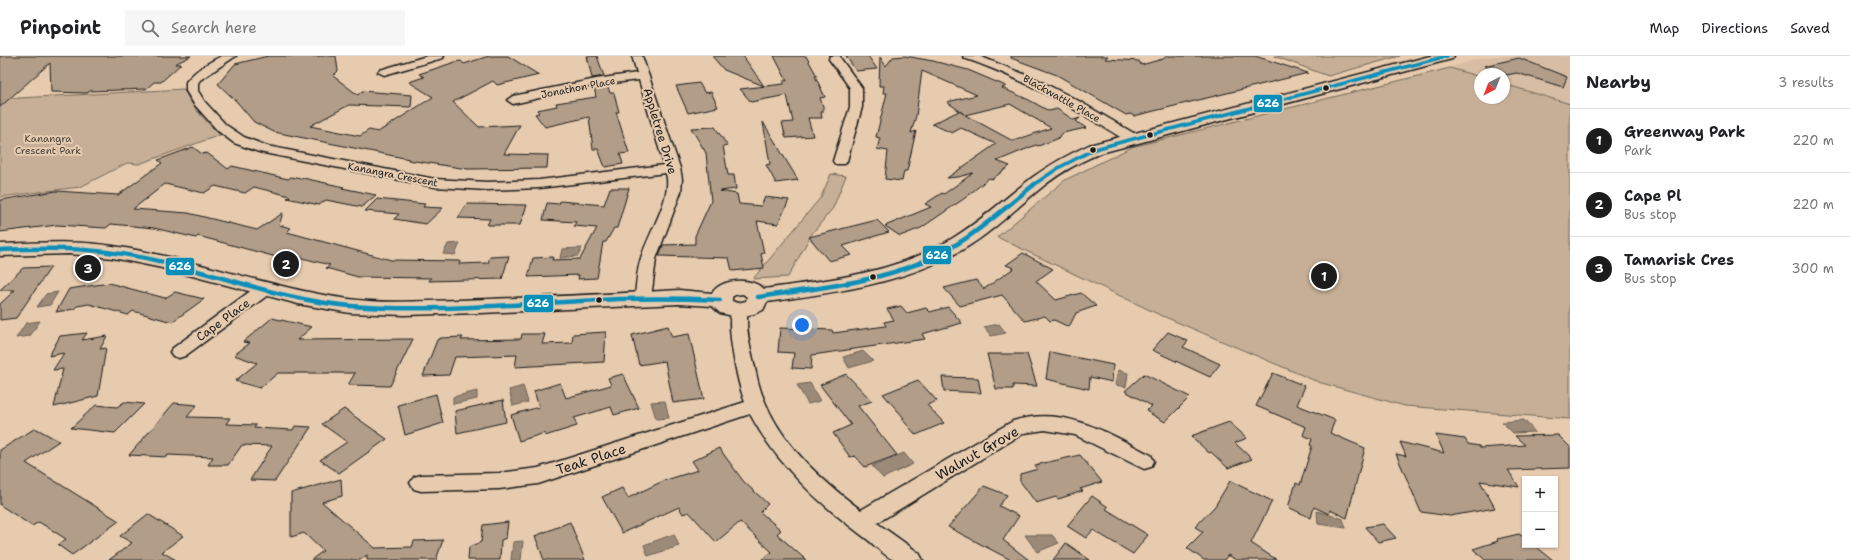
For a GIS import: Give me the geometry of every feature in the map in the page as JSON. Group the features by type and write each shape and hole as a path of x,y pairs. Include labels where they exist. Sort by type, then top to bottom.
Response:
{"main road":[{"path":"758,298 849,283 918,263 945,251 970,236 1037,182 1070,159 1095,149 1447,56"},
{"path":"0,250 69,248 113,252 164,262 322,302 376,308 481,306 680,297 720,300"},
{"path":"720,300 724,292 735,288 747,288 756,294 758,298"},
{"path":"720,300 721,303 728,309 739,311 751,308 758,298"}],"street":[{"name":"Kanangra Crescent","path":"231,56 200,73 192,82 192,91 200,104 222,128 239,140 264,149 435,183 487,186 539,184 673,168"},
{"path":"384,72 439,56"},
{"name":"Appletree Drive","path":"637,56 673,168 675,179 674,192 648,259 643,298"},
{"path":"835,56 835,59 856,88 856,107 840,161"},
{"name":"Blackwattle Place","path":"968,56 1000,66 1048,88 1132,138"},
{"name":"Jonathon Place","path":"513,100 596,82 643,76"},
{"name":"Cape Place","path":"179,352 266,288"},
{"path":"739,311 738,327 748,380 756,405 772,434 792,461 821,490 860,522 911,560"},
{"name":"Teak Place","path":"421,483 498,481 538,476 756,405"},
{"name":"Walnut Grove","path":"860,522 1020,426 1045,423 1079,428 1144,461"}],"shaded area":[{"path":"1496,56 1570,56 1570,104 1510,86 1510,68 1474,68 1474,75 1450,68 1476,59"},
{"path":"460,243 455,255 443,254 448,244"},
{"path":"582,248 578,256 560,258 562,249"},
{"path":"58,292 50,305 37,307 46,294"},
{"path":"40,321 30,336 16,338 26,323"},
{"path":"999,324 1006,333 991,336 984,327"},
{"path":"863,351 873,361 849,368 843,357"},
{"path":"1118,370 1128,373 1126,387 1115,385"},
{"path":"810,383 820,401 808,404 797,385"},
{"path":"523,386 528,402 513,406 509,390"},
{"path":"477,391 477,399 453,404 453,397"},
{"path":"665,401 669,418 656,419 651,402"},
{"path":"1524,420 1535,432 1513,433 1502,422"},
{"path":"904,453 913,464 883,478 872,466"},
{"path":"1317,511 1343,519 1346,528 1318,524"},
{"path":"674,534 679,546 648,556 644,545"},
{"path":"1025,535 1052,535 1059,543 1037,552"},
{"path":"523,541 521,560 511,560 513,542"}],"green space":[{"path":"1274,56 1400,56 1328,76"},
{"path":"1450,68 1474,75 1474,104 1510,104 1510,86 1570,104 1570,419 1405,406 1318,382 1158,314 997,237 1065,180 1132,147"},
{"name":"Kanangra Crescent Park","path":"184,89 195,108 220,135 139,164 127,163 80,187 0,197 0,99"},
{"path":"831,174 846,176 833,208 811,235 788,277 753,279 821,197"}],"building":[{"path":"0,56 191,56 175,64 181,64 161,82 154,82 146,89 90,91 87,93 51,92 50,63 0,107"},
{"path":"268,56 336,56 338,71 333,76 358,95 362,91 412,95 411,107 349,105 310,126 360,136 369,130 378,132 433,97 409,82 424,77 419,74 455,62 461,61 464,64 489,56 508,56 539,75 497,85 493,81 453,102 479,127 520,125 504,154 548,155 547,168 468,169 408,160 409,159 274,132 254,122 237,102 218,84 235,64"},
{"path":"587,56 597,56 604,76 592,78"},
{"path":"712,56 743,56 764,86 724,70"},
{"path":"774,56 806,56 817,76 815,76 825,97 820,98 823,106 823,112 821,112 822,118 808,118 813,136 786,138 782,123 793,122 787,95 751,102 740,89 784,84 784,80 787,81"},
{"path":"846,56 868,56 877,69 856,71"},
{"path":"905,56 968,70 1006,86 1002,88 1049,111 1057,109 1074,120 1080,118 1076,121 1086,128 1063,133 1057,139 1038,146 1036,145 997,161 1010,166 992,179 989,178 965,198 921,228 900,236 885,226 931,207 925,204 942,193 944,194 973,173 947,178 996,144 961,128 952,133 932,124 959,111 964,114 947,102 977,95 922,71 916,116 911,133 916,131 907,171 904,171 902,181 885,179 888,151 877,149 880,138 876,137 887,93 883,93 884,86 879,86 880,57 886,66 893,57","holes":["1010,104 1051,128 1013,141 965,115"]},
{"path":"1011,56 1108,56 1105,59 1139,61 1141,65 1163,59 1167,56 1255,56 1308,73 1134,116 1130,114 1126,115 1057,75 1011,58"},
{"path":"1519,58 1567,77 1563,87 1517,73 1510,74 1510,68 1489,68 1484,66"},
{"path":"699,83 705,93 711,92 718,107 688,113 676,86"},
{"path":"607,85 610,93 614,93 619,112 616,112 629,153 620,154 623,164 605,167 598,149 593,149 589,117 545,127 535,114 539,113 537,110 557,106 556,103 596,97 594,87"},
{"path":"763,122 798,180 776,183 766,165 770,164"},
{"path":"715,127 727,145 723,146 728,175 734,175 736,189 720,191 737,194 739,204 761,206 765,197 789,200 778,224 757,221 764,253 761,254 764,268 732,271 729,258 659,256 663,245 695,244 695,236 711,201 706,153 691,128"},
{"path":"193,147 202,154 207,153 228,169 232,166 288,179 291,177 303,178 376,195 362,207 326,200 319,205 287,198 290,196 254,187 245,193 215,186 204,193 165,184 133,209 188,213 257,230 283,213 279,225 291,228 287,232 391,260 460,261 459,264 488,263 490,257 509,256 502,279 429,281 431,278 358,277 326,268 330,265 290,255 284,259 198,236 196,238 154,228 111,224 106,228 57,225 0,232 0,200 56,191 118,195 162,163 158,160"},
{"path":"610,188 629,188 617,228 614,228 606,242 603,242 597,278 578,279 579,275 528,277 533,258 553,257 552,260 580,259 597,228 574,226 576,222 543,220 547,203 559,204 560,201 604,205"},
{"path":"377,199 425,204 423,207 443,208 426,224 394,219 399,214 365,211"},
{"path":"467,204 527,205 520,225 487,225 490,219 458,218"},
{"path":"877,220 889,232 843,246 852,255 829,261 809,237"},
{"path":"1023,253 1053,269 1036,281 1056,300 1081,293 1096,306 1076,313 1069,327 1054,320 1050,321 1045,316 1025,321 1002,295 960,306 944,288 976,280 984,289 1014,268 1006,265"},
{"path":"51,267 16,318 0,320 0,304 15,290 0,290 23,268"},
{"path":"109,283 165,298 175,292 204,299 172,322 133,311 128,315 89,304 77,306 74,309 56,312 69,289"},
{"path":"901,306 907,313 926,308 930,312 948,307 962,323 922,334 925,339 812,355 811,369 792,368 794,353 778,352 780,328 832,330 833,333 886,326 884,322 894,320 887,309"},
{"path":"272,318 312,327 297,340 413,339 390,386 348,385 355,373 278,373 260,388 235,381 257,363 234,355 250,343 243,342"},
{"path":"668,326 672,337 689,334 704,399 673,403 665,361 639,365 632,335"},
{"path":"606,332 604,362 515,367 517,355 455,357 449,375 423,376 437,340 441,338 463,337 461,340 521,339 522,334 545,334 542,344 572,343 573,334"},
{"path":"1168,332 1188,341 1183,347 1220,364 1210,377 1152,350"},
{"path":"87,333 82,340 107,336 100,349 106,348 98,396 54,407 63,369 53,370 64,353 49,356 60,336"},
{"path":"1050,352 1113,365 1112,382 1090,377 1089,389 1046,379"},
{"path":"987,354 1027,354 1037,386 1013,385 1013,389 996,389"},
{"path":"1273,373 1305,386 1297,405 1335,420 1330,433 1365,448 1347,518 1330,510 1329,514 1314,507 1311,518 1288,507 1296,483 1300,485 1312,446 1310,445 1312,439 1303,435 1306,427 1256,406"},
{"path":"623,374 639,408 614,415 611,407 574,418 577,426 545,436 545,433 519,441 511,415 539,407 534,391 560,383 566,398 611,385 608,378"},
{"path":"846,374 872,401 858,406 897,455 865,467 855,456 850,457 833,433 851,425 820,385"},
{"path":"1144,374 1190,397 1165,422 1146,411 1152,406 1125,391"},
{"path":"942,377 978,378 981,393 944,391"},
{"path":"918,380 937,401 927,405 944,423 916,435 902,419 904,418 883,394"},
{"path":"436,394 443,423 405,435 398,405"},
{"path":"503,400 506,422 457,433 455,411"},
{"path":"124,402 144,404 115,433 71,428 96,405 117,407"},
{"path":"174,403 197,405 187,417 230,418 226,424 256,425 254,428 293,430 295,426 311,427 275,481 250,480 272,446 242,445 228,465 208,465 213,457 129,455"},
{"path":"344,409 387,439 339,473 320,460 347,442 322,424"},
{"path":"1229,422 1247,438 1235,443 1252,459 1228,468 1191,436"},
{"path":"34,429 37,429 59,441 26,463 119,521 72,555 58,545 66,539 39,522 32,526 0,505 0,450"},
{"path":"1436,435 1465,439 1468,444 1479,446 1480,448 1525,445 1515,436 1558,435 1570,447 1570,468 1508,470 1519,487 1480,481 1495,508 1450,516 1421,512 1396,454 1406,456 1400,442 1444,453"},
{"path":"719,448 744,482 768,504 760,512 781,530 777,534 806,560 761,560 772,552 740,522 716,542 689,512 683,514 679,507 622,533 602,497 622,488 628,498 663,481 698,470 692,461"},
{"path":"1080,455 1102,482 1080,489 1083,491 1058,499 1056,497 1036,503 1020,481 1020,474 1038,469 1035,465"},
{"path":"341,479 342,496 322,502 375,548 412,547 414,541 443,540 436,560 367,560 367,555 360,560 311,560 323,551 304,533 291,537 291,493"},
{"path":"1230,481 1272,501 1251,543 1277,560 1236,560 1228,555 1224,560 1204,560 1187,548 1203,532 1195,527 1215,506"},
{"path":"984,486 1007,495 999,506 1019,516 1003,540 1029,560 1011,560 948,527"},
{"path":"1092,496 1108,507 1106,509 1148,535 1133,554 1093,530 1086,538 1067,526"},
{"path":"148,514 183,536 162,552 176,560 109,560 132,543 120,536"},
{"path":"508,522 506,538 501,540 500,560 468,560 469,547 481,542 483,525"},
{"path":"570,522 585,560 544,560 535,536"},
{"path":"1383,524 1396,538 1378,542 1365,527"},
{"path":"1519,534 1522,536 1522,548 1538,548 1553,560 1485,560 1473,549 1498,541 1497,539"},
{"path":"1066,543 1090,560 1053,560"}],"transit line":[{"name":"626","path":"758,297 860,281 910,267 933,257 967,238 1046,176 1066,163 1095,149 1447,56"},
{"name":"626","path":"0,250 60,248 116,253 151,259 280,294 351,306 443,308 628,299 674,298 720,300"}],"place":[{"name":"Cape Pl","path":"286,264"},
{"name":"Tamarisk Cres","path":"88,268"},
{"name":"Greenway Park","path":"1324,276"}]}
